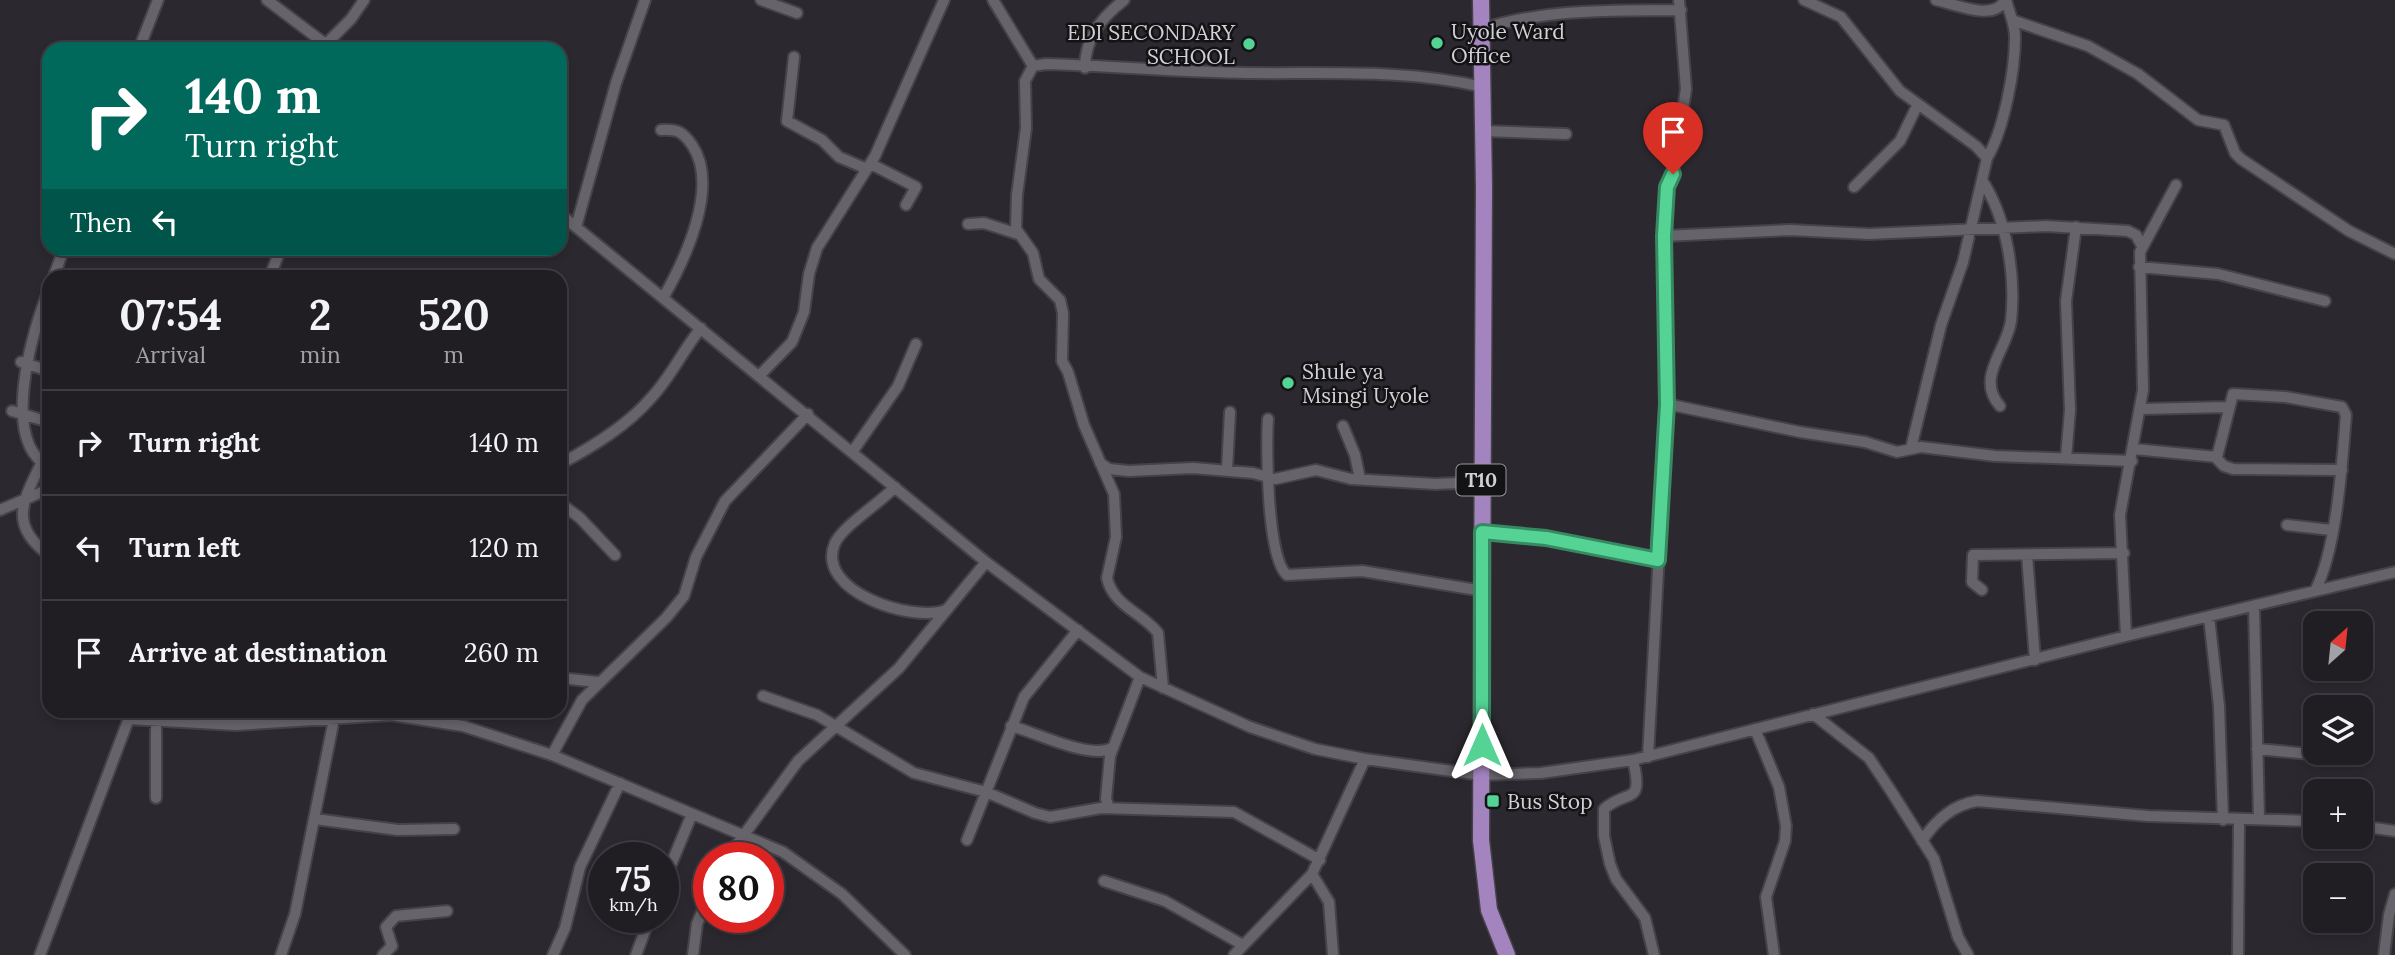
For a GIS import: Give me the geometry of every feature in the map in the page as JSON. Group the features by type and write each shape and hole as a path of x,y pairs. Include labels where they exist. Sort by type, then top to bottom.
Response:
{"highway":[{"name":"T10","path":"1481,0 1481,775 1485,891 1496,933 1507,955"}],"street":[{"path":"142,42 158,0"},
{"path":"267,0 324,42"},
{"path":"332,42 363,0"},
{"path":"576,227 609,108 645,0"},
{"path":"761,0 797,13"},
{"path":"759,376 792,342 804,312 808,274 817,247 869,166 944,0"},
{"path":"993,0 1033,66"},
{"path":"1084,68 1085,54 1093,34 1124,0"},
{"path":"1804,0 1841,17 1890,80 1917,106 1965,138 1987,158"},
{"path":"1936,0 1988,11 1999,8 2006,0"},
{"path":"1911,448 1941,325 1964,262 1969,229 1987,158 1999,128 2012,66 2015,35 2006,0"},
{"path":"1482,29 1531,17 1680,5 1686,89 1673,174 1667,187 1664,236 1667,404 1648,757"},
{"path":"2012,20 2088,46 2150,82 2198,120 2224,125 2235,153 2241,159 2348,231 2395,254"},
{"path":"794,57 788,121 822,140 839,157 869,166 916,187 906,205"},
{"path":"1033,66 1348,74 1443,80 1483,86"},
{"path":"1033,66 1025,81 1026,128 1015,222 1018,234 1033,253 1039,279 1060,300 1063,313 1062,361 1100,463 1111,485 1117,521 1107,578 1109,587 1115,597 1158,633 1163,688"},
{"path":"1854,187 1900,141 1917,106"},
{"path":"661,130 673,129 685,135 698,154 702,170 701,200 692,237 663,298"},
{"path":"1483,131 1566,134"},
{"path":"1982,180 1993,199 2003,227 2012,291 2010,324 1995,360 1990,382 1993,398 2000,406"},
{"path":"2126,636 2121,505 2132,461 2143,390 2139,267 2141,246 2176,185"},
{"path":"567,220 986,562 1140,677 1277,736 1315,749 1366,759 1481,775 1541,773 1633,760 2126,636 2395,572"},
{"path":"968,224 984,223 1018,234"},
{"path":"1664,236 1790,230 1869,234 2003,227 2076,227 2128,231 2136,235 2141,246"},
{"path":"2066,458 2070,410 2066,301 2076,227"},
{"path":"2139,267 2218,274 2325,300"},
{"path":"42,307 21,362 12,411 22,447 42,464"},
{"path":"567,460 589,448 641,409 662,386 701,328"},
{"path":"853,451 898,386 916,344"},
{"path":"21,362 42,369"},
{"path":"2216,457 2227,407 2234,394 2342,407 2346,415 2342,470 2326,569 2315,591"},
{"path":"1667,404 1738,421 1865,442 1894,452 1911,448 2132,461"},
{"path":"2141,409 2227,407"},
{"path":"12,411 42,420"},
{"path":"1227,470 1230,412"},
{"path":"552,755 576,708 598,682 675,607 687,588 696,558 725,501 808,414"},
{"path":"1268,419 1267,477 1278,562 1287,575 1362,571 1483,590"},
{"path":"1343,426 1355,455 1360,479"},
{"path":"2134,449 2216,457 2224,466 2233,469 2342,470"},
{"path":"1100,463 1109,468 1129,471 1227,470 1267,477 1316,470 1360,479 1435,484 1481,482"},
{"path":"42,471 24,501 22,514 26,532 42,548"},
{"path":"895,487 840,535 832,554 835,569 850,588 872,600 922,615 947,609"},
{"path":"0,510 42,492"},
{"path":"567,508 615,555"},
{"path":"2287,525 2331,530"},
{"path":"1482,532 1546,538 1658,560"},
{"path":"1982,590 1972,582 1973,556 2124,553"},
{"path":"2026,555 2035,660"},
{"path":"739,842 799,761 888,680 986,562"},
{"path":"2254,607 2259,818"},
{"path":"2209,617 2219,706 2224,820"},
{"path":"967,840 1011,726 1031,687 1078,631"},
{"path":"1109,808 1106,799 1112,748 1140,677"},
{"path":"567,679 598,682"},
{"path":"763,696 808,711 914,773 986,792 1050,817 1109,808 1234,812 1320,860"},
{"path":"1813,714 1871,761 1937,866 1952,917 1968,955"},
{"path":"40,955 129,718"},
{"path":"141,718 156,722 236,725 344,718"},
{"path":"413,718 463,726 552,755 783,852 821,877 899,953"},
{"path":"281,955 288,941 334,719"},
{"path":"156,722 156,798"},
{"path":"1011,726 1087,750 1102,751 1112,748"},
{"path":"1755,729 1779,787 1786,826 1785,841 1766,897 1774,955"},
{"path":"2257,750 2303,754"},
{"path":"1234,955 1291,899 1312,874 1366,759"},
{"path":"1633,760 1638,783 1636,790 1629,798 1604,809 1604,836 1613,872 1645,918 1654,955"},
{"path":"553,955 565,928 580,867 620,783"},
{"path":"1922,841 1938,819 1974,802 2224,820 2259,818 2303,820"},
{"path":"679,845 692,814"},
{"path":"315,818 398,830 454,829"},
{"path":"2238,955 2239,820"},
{"path":"2373,828 2395,831"},
{"path":"1312,874 1329,902 1333,955"},
{"path":"1104,881 1166,901 1243,945"},
{"path":"2384,955 2389,915 2395,894"},
{"path":"383,955 392,946 386,927 396,916 447,912"},
{"path":"636,955 644,933"},
{"path":"693,955 696,933"}],"place":[{"name":"Uyole Ward Office","path":"1437,43"},
{"name":"EDI SECONDARY SCHOOL","path":"1249,44"},
{"name":"Shule ya Msingi Uyole","path":"1288,383"},
{"name":"Bus Stop","path":"1493,801"}],"route":[{"path":"1482,745 1482,532 1546,538 1658,560 1667,404 1664,236 1667,187 1673,174"}]}
